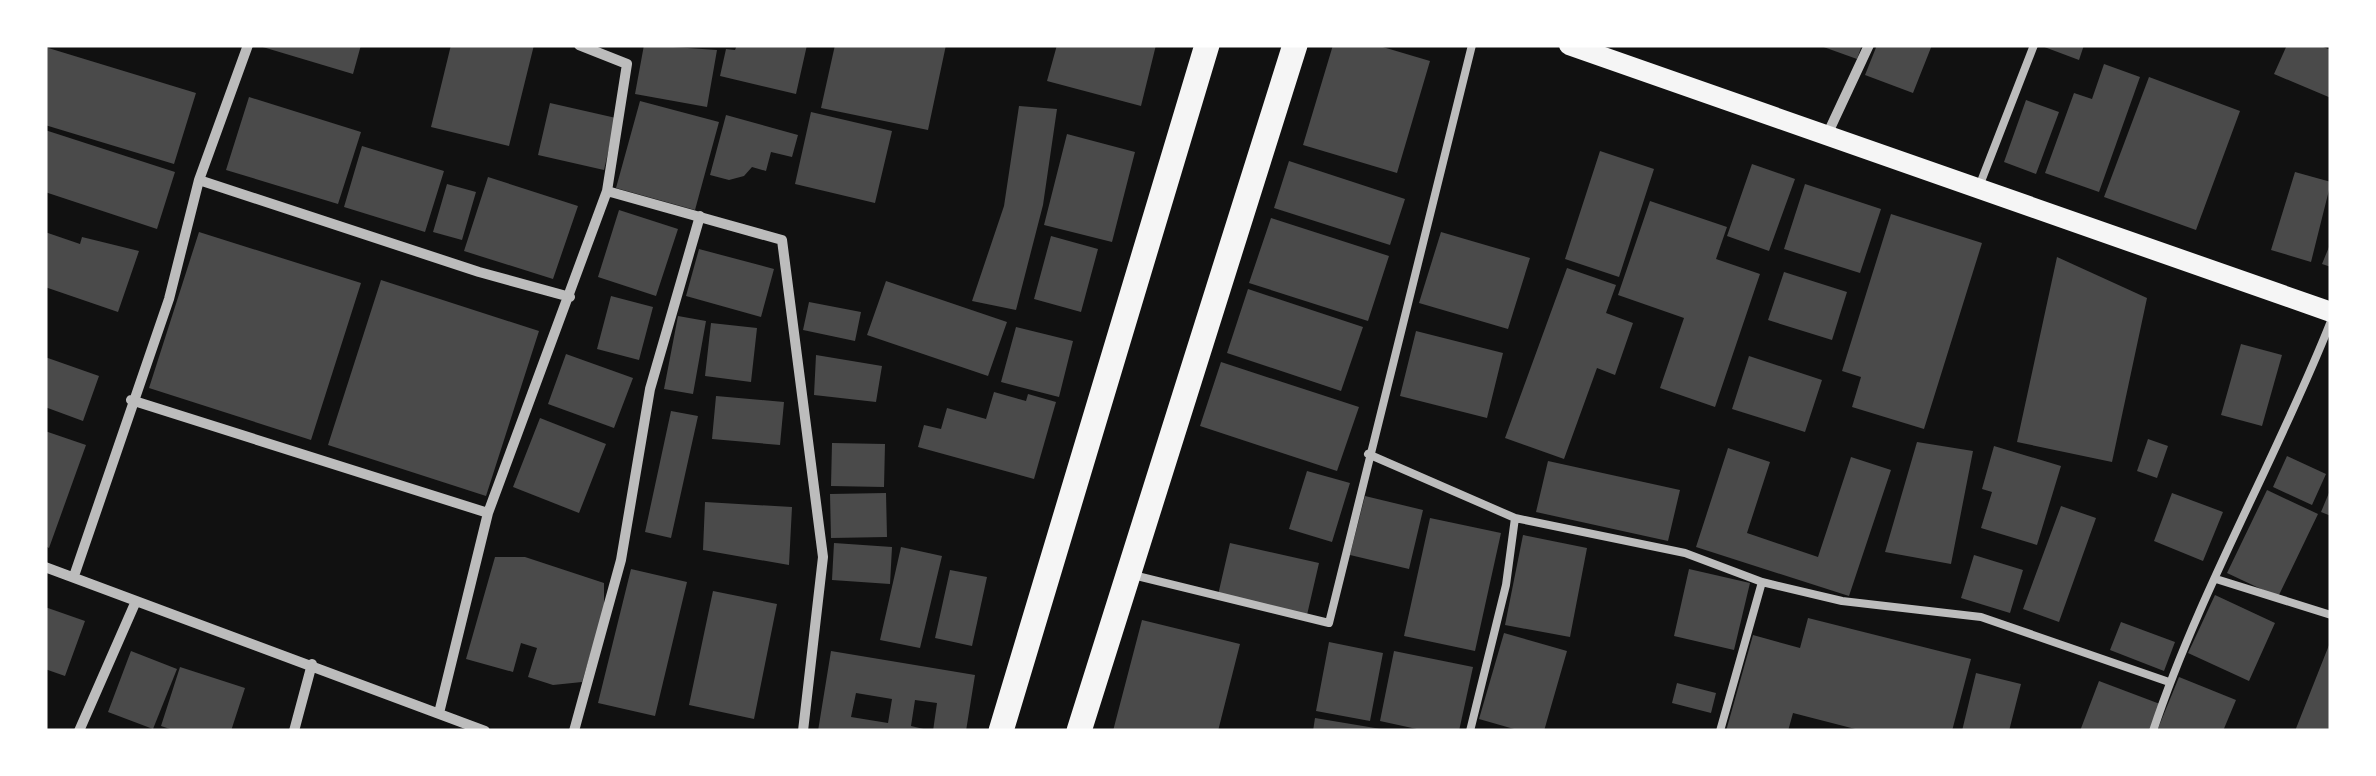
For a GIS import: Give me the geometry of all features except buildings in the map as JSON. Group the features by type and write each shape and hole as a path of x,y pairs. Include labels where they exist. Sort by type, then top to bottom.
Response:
{"main road":[{"path":"1001,731 1207,45"},
{"path":"1079,731 1295,45"},
{"path":"1569,45 2331,312"}],"street":[{"path":"74,576 169,299 199,180 248,45"},
{"path":"439,713 488,514 607,191 627,64 579,45"},
{"path":"1827,136 1869,45"},
{"path":"199,180 479,272 570,297"},
{"path":"607,191 782,240 824,557 803,731"},
{"path":"574,731 621,560 650,390 700,216"},
{"path":"132,400 488,514"},
{"path":"45,566 485,731"},
{"path":"79,731 136,601"},
{"path":"294,731 312,664"}],"lane":[{"path":"1129,574 1329,623 1472,45"},
{"path":"1978,188 2034,45"},
{"path":"2153,731 2169,682 2296,410 2331,321"},
{"path":"1368,454 1515,518 1685,554 1762,582 1842,601 1981,617 2169,682"},
{"path":"1470,731 1506,586 1515,518"},
{"path":"2216,580 2331,615"},
{"path":"1720,731 1762,582"}]}
